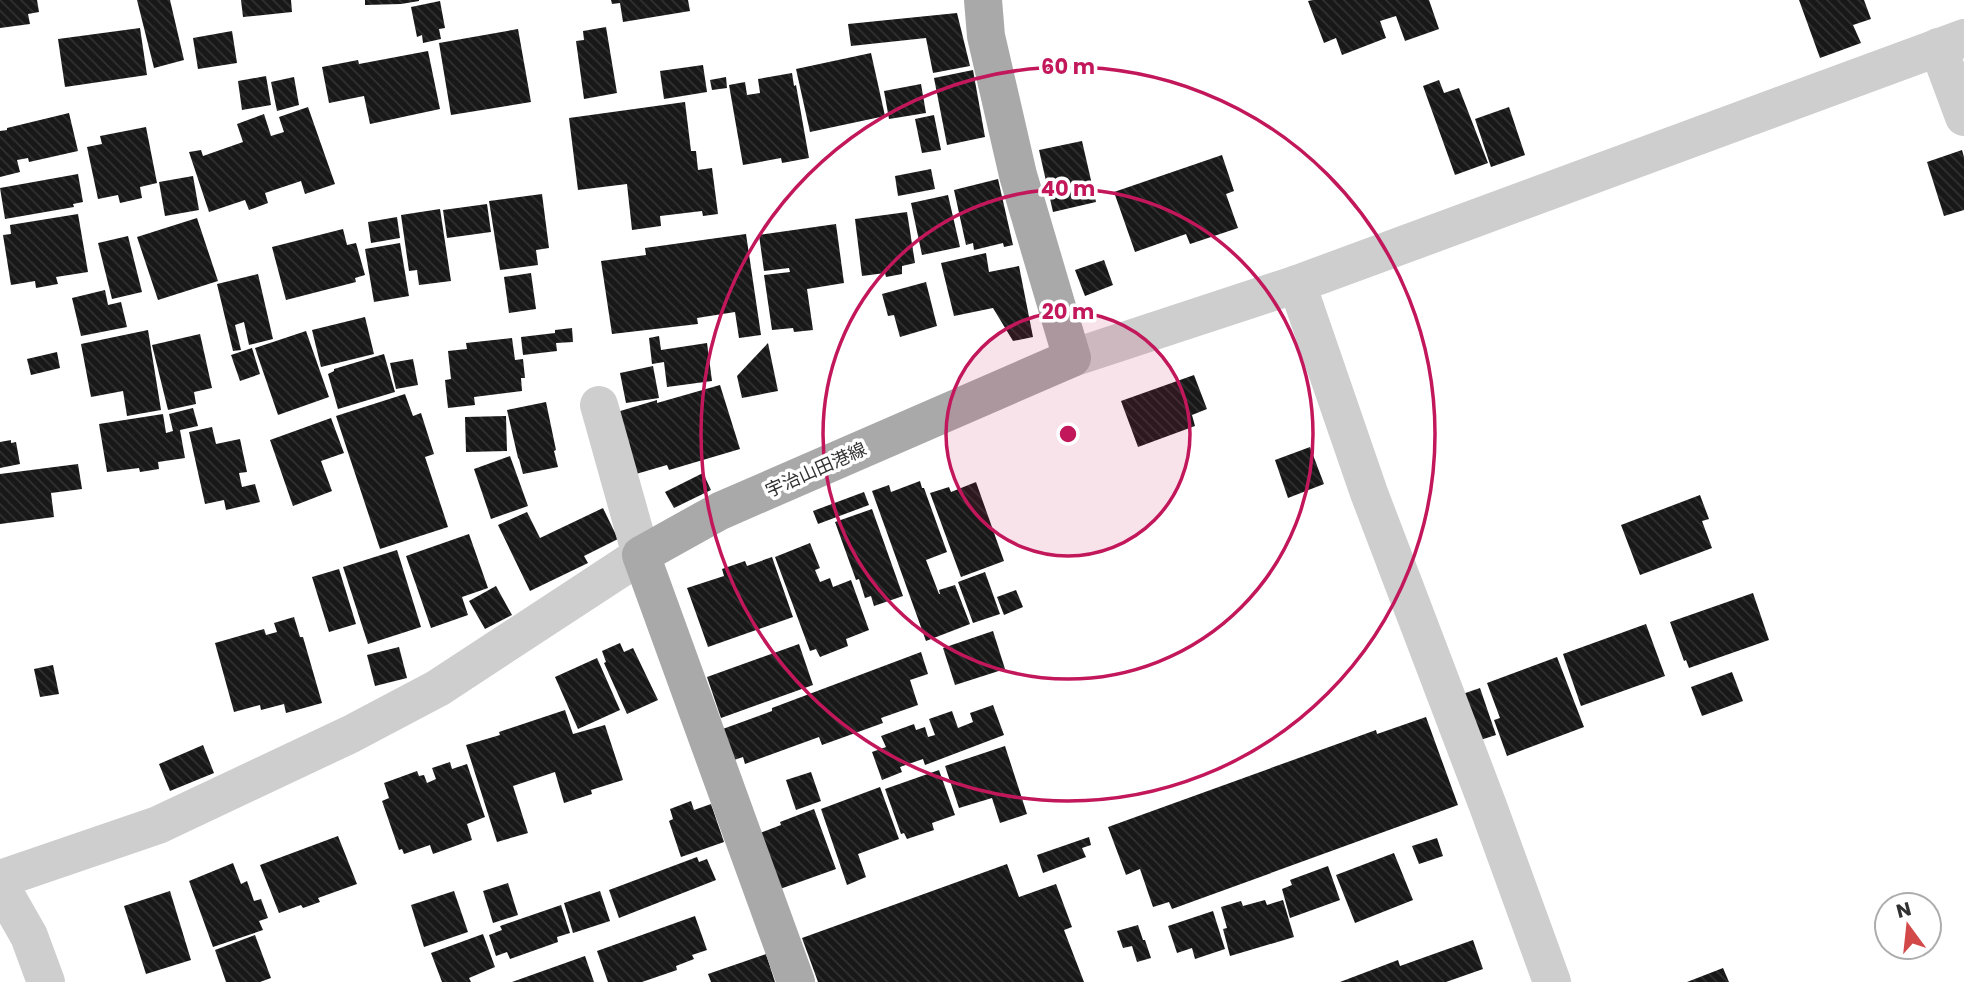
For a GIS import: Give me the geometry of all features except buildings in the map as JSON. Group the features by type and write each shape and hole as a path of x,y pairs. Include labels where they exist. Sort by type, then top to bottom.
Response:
{"main road":[{"path":"983,0 986,36 1018,176 1072,358"},
{"name":"宇治山田港線","path":"641,555 720,512 1072,358"},
{"path":"641,555 796,982"}],"street":[{"path":"1072,358 1297,284 1951,43 1964,117"},
{"path":"1297,284 1369,494 1552,982"},
{"path":"0,879 158,825 351,734 438,688 641,555 599,405"},
{"path":"0,889 29,936 46,982"}]}
